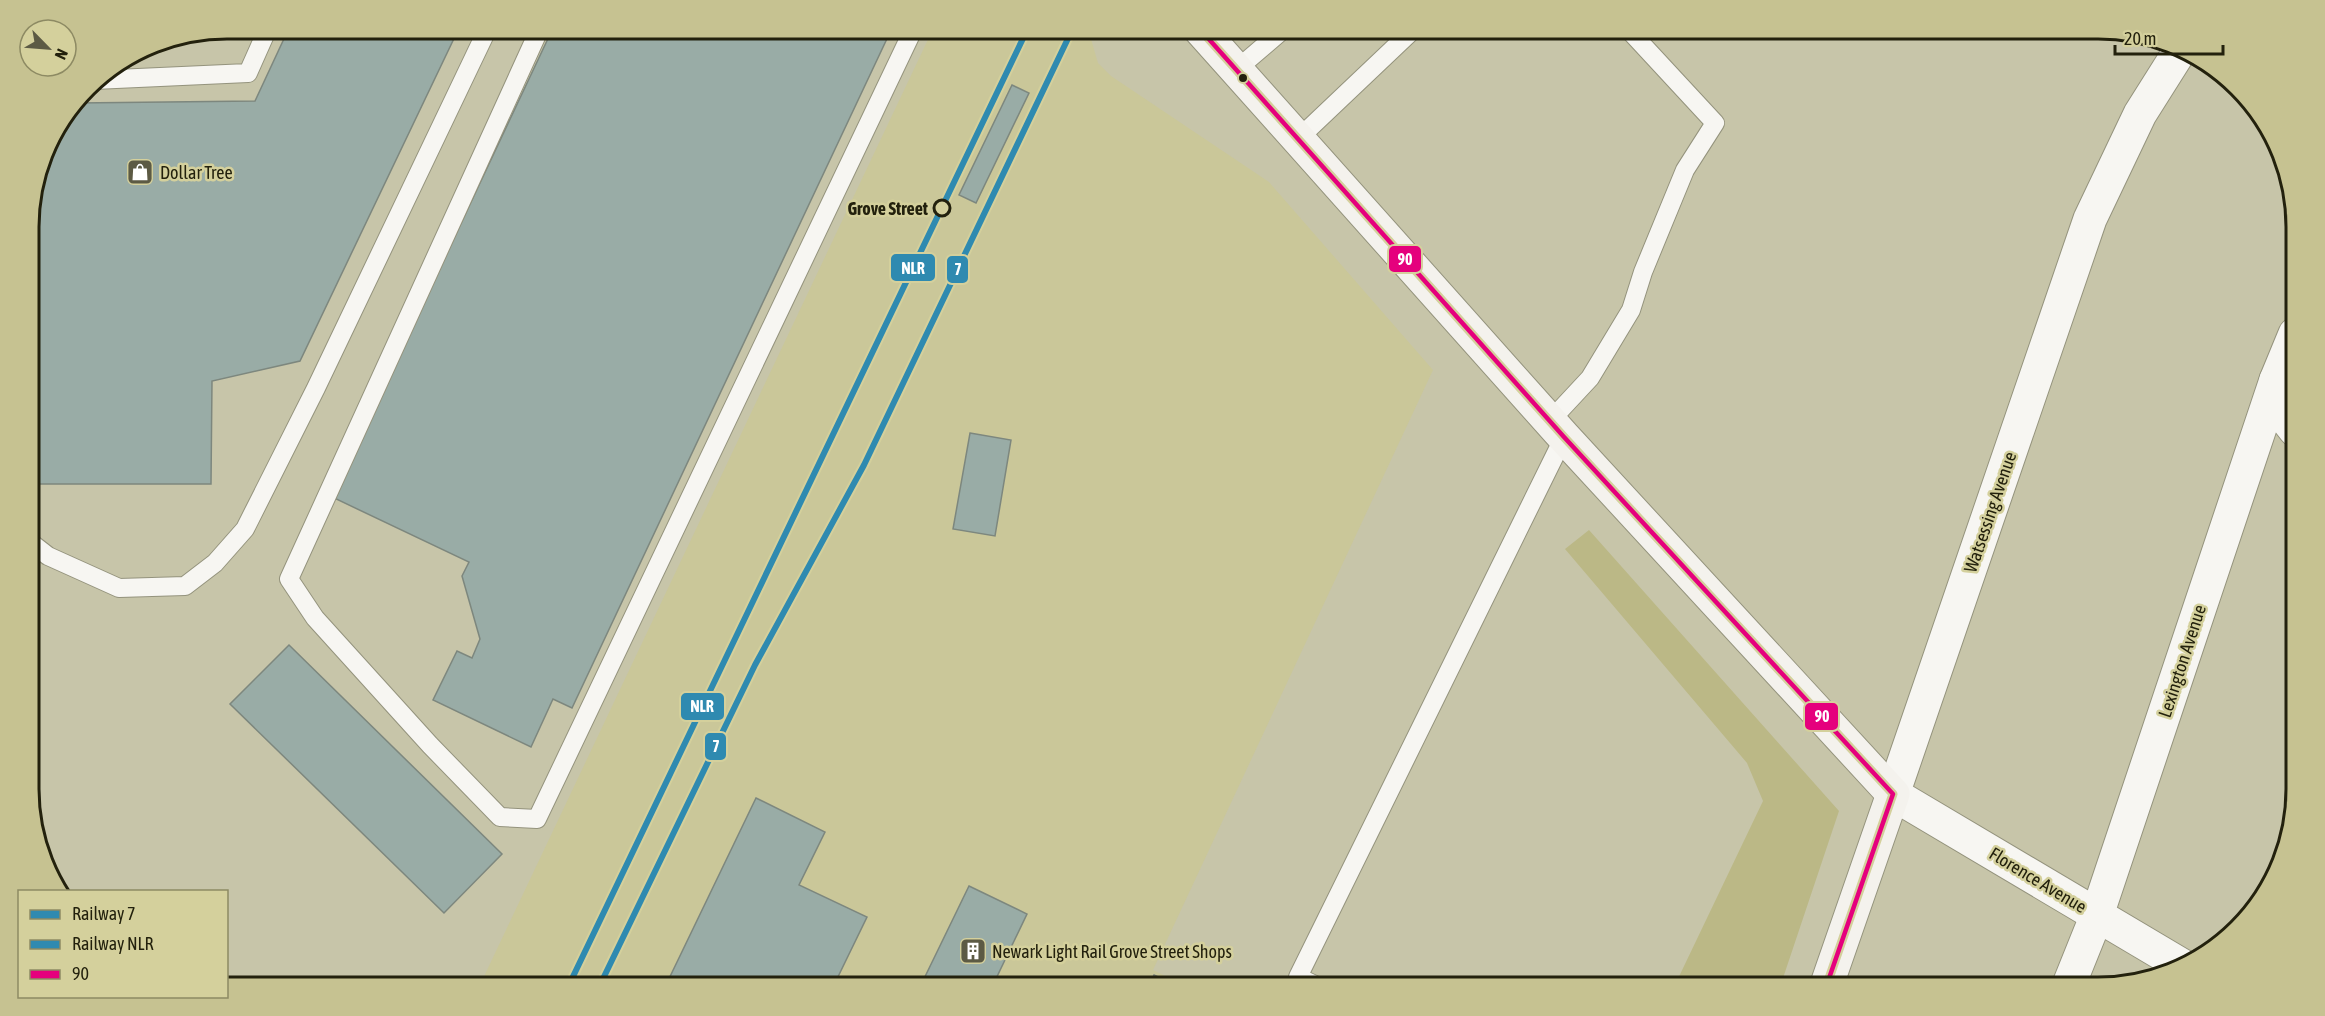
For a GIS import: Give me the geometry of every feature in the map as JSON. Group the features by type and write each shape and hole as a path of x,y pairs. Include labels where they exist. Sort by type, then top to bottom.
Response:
{"main road":[{"path":"1209,39 1557,429 1893,794"},
{"name":"Watsessing Avenue","path":"1829,977 1893,794"}],"street":[{"name":"Watsessing Avenue","path":"1893,794 2090,219 2140,114 2176,56"},
{"name":"Lexington Avenue","path":"2072,977 2097,915 2286,356"},
{"path":"2276,380 2280,411 2286,419"},
{"name":"Florence Avenue","path":"1893,794 2174,961"}],"lane":[{"path":"110,79 248,74 263,39"},
{"path":"39,549 48,556 120,588 185,586 215,563 245,529 316,388 483,39"},
{"path":"535,39 289,579 315,618 430,745 500,817 537,819 909,39"},
{"path":"1236,70 1272,39"},
{"path":"1298,139 1403,39"},
{"path":"1297,977 1557,429 1631,310 1643,272 1685,170 1715,123 1637,39"}],"shaded area":[{"path":"928,39 1091,39 1098,63 1111,76 1269,182 1433,370 1153,970 1167,977 484,977"},
{"path":"1589,530 1839,811 1783,977 1679,977 1763,801 1747,763 1565,549"}],"building":[{"path":"284,39 454,39 300,361 212,381 211,484 39,484 39,214 45,178 58,144 86,103 255,101"},
{"path":"548,39 887,39 572,708 553,699 531,747 433,700 457,651 472,658 480,639 462,576 469,562 332,497"},
{"path":"1012,85 1029,93 976,203 959,195"},
{"path":"970,433 1011,440 995,536 953,529"},
{"path":"289,645 502,854 444,913 230,704"},
{"path":"756,798 825,832 799,885 867,917 838,977 670,977"},
{"name":"Newark Light Rail Grove Street Shops","path":"969,886 1027,914 997,977 925,977"}],"rail line":[{"name":"NLR","path":"573,977 1023,39"},
{"name":"7","path":"604,977 755,665 864,465 1068,39"}],"transit line":[{"name":"90","path":"1209,39 1564,437 1893,794 1829,977"}],"place":[{"name":"Dollar Tree","path":"140,172"},
{"name":"Grove Street","path":"942,208"},
{"name":"Newark Light Rail Grove Street Shops","path":"973,951"}]}
